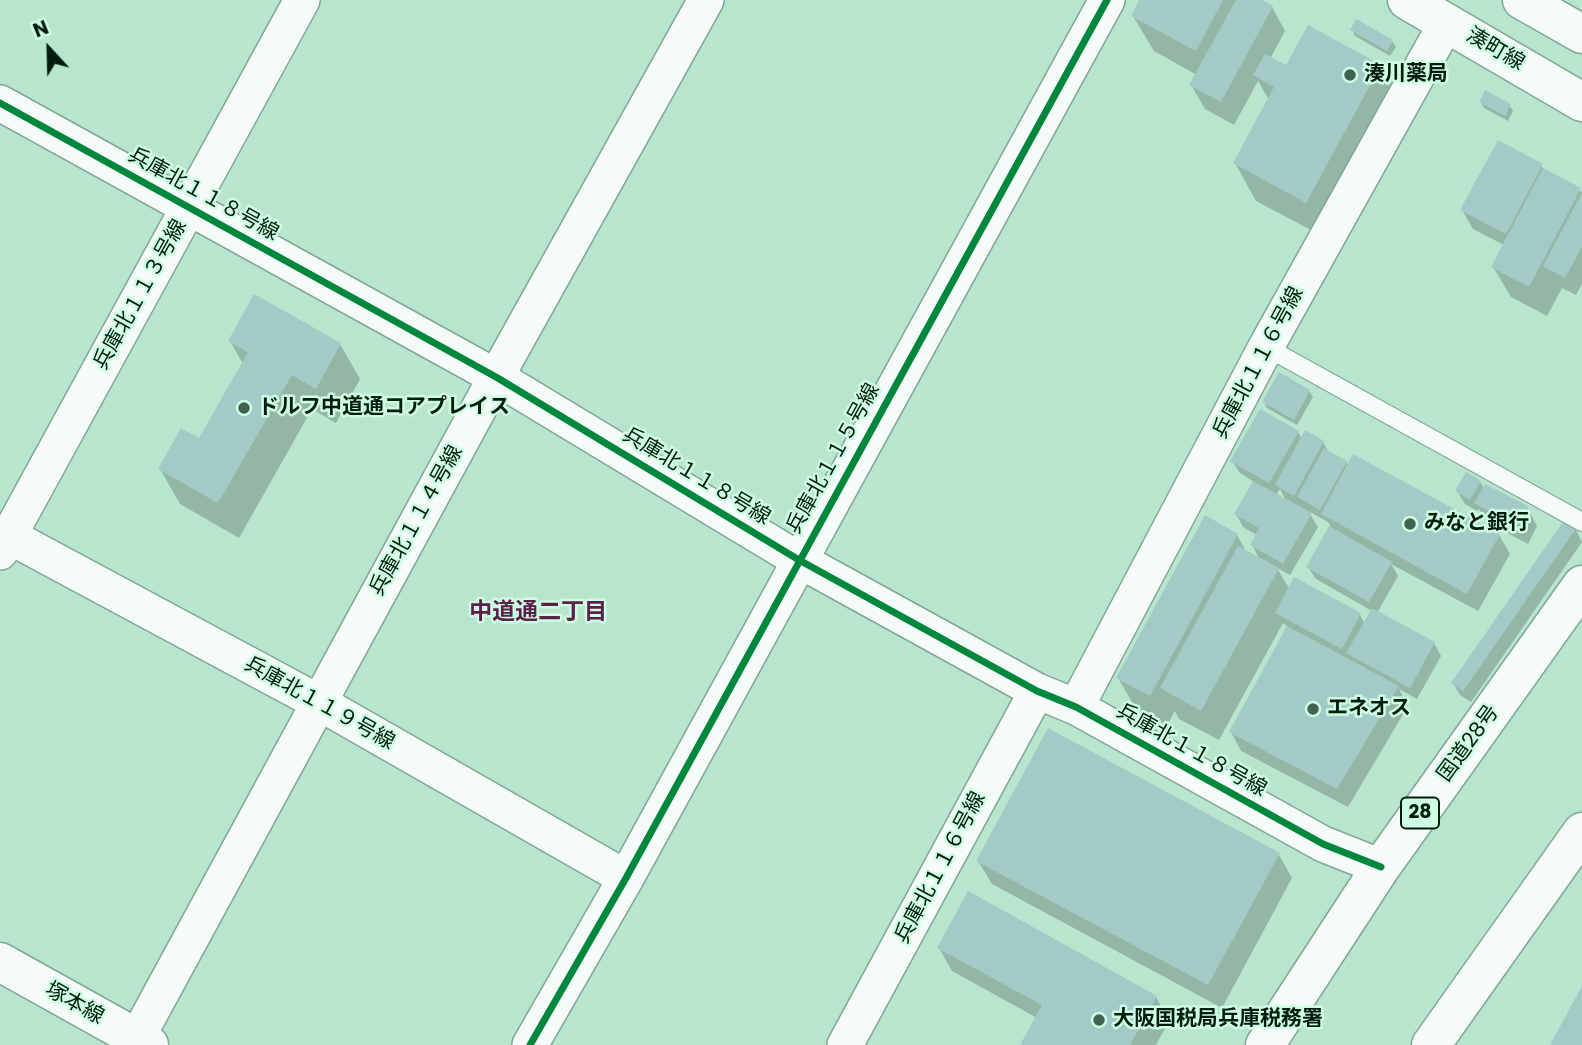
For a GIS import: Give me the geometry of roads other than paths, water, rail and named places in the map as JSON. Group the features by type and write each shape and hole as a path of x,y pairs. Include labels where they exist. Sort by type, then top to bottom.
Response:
{"main road":[{"name":"湊町線","path":"1407,0 1582,102"},
{"path":"1522,0 1582,34"},
{"name":"国道28号","path":"1265,1045 1381,867 1582,586"},
{"path":"1432,1045 1582,832"},
{"name":"塚本線","path":"0,962 139,1043"}],"street":[{"name":"兵庫北１１３号線","path":"4,544 302,0"},
{"name":"兵庫北１１４号線","path":"139,1043 318,702 706,0"},
{"name":"兵庫北１１５号線","path":"530,1045 626,878 1107,0"},
{"name":"兵庫北１１６号線","path":"1076,707 1266,347 1447,22"},
{"name":"兵庫北１１８号線","path":"0,103 496,377 799,560 1037,691 1076,707 1323,844 1381,867"},
{"name":"兵庫北１１９号線","path":"4,544 318,702 626,878"},
{"name":"兵庫北１１６号線","path":"845,1045 1037,691"}],"lane":[{"path":"1266,347 1582,523"}],"place":[{"name":"湊川薬局","path":"1350,75"},
{"name":"ドルフ中道通コアプレイス","path":"244,408"},
{"name":"みなと銀行","path":"1410,524"},
{"name":"エネオス","path":"1313,709"},
{"name":"大阪国税局兵庫税務署","path":"1099,1020"}],"district":[{"name":"中道通二丁目","path":"538,613"}]}
